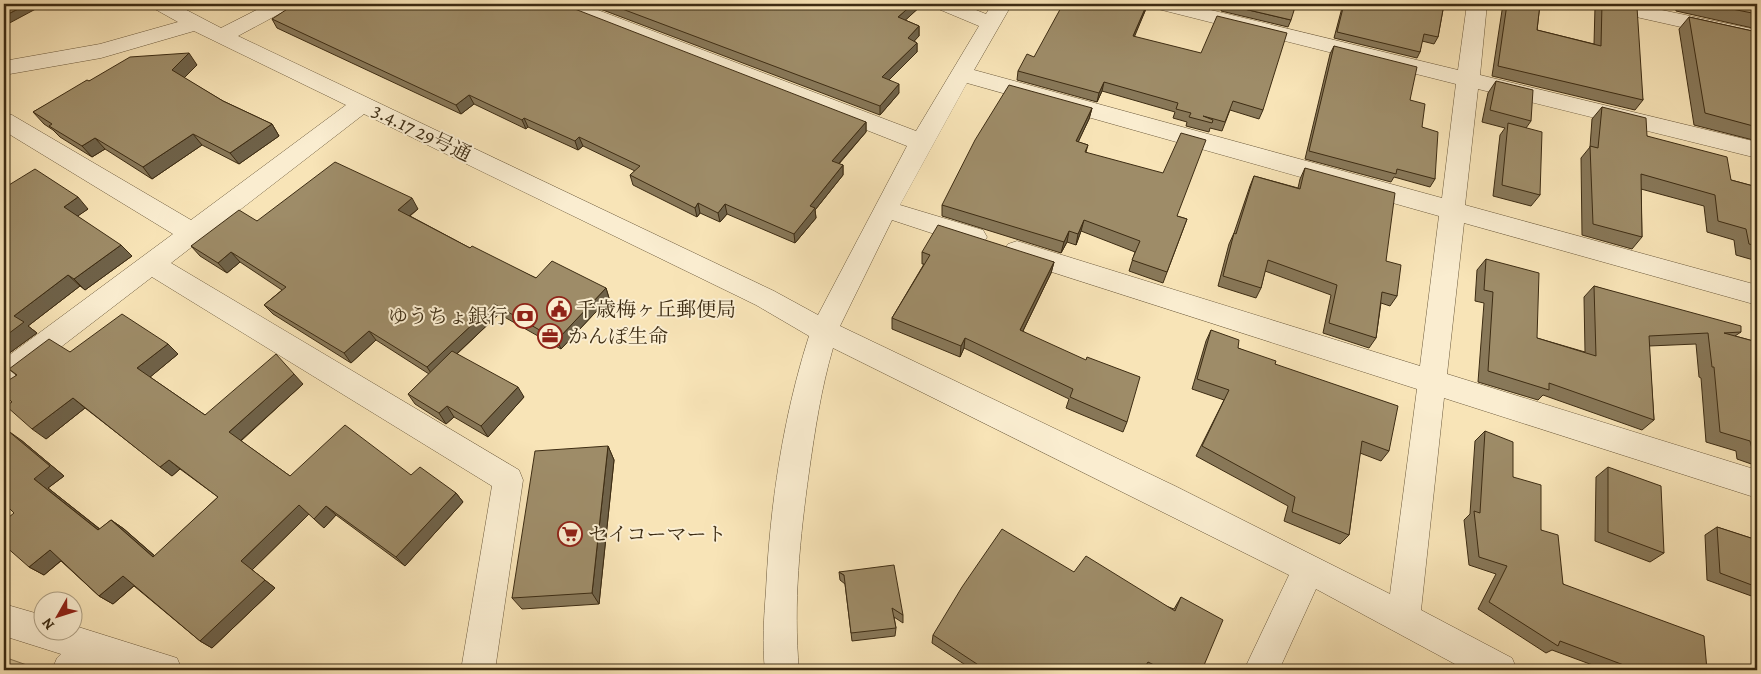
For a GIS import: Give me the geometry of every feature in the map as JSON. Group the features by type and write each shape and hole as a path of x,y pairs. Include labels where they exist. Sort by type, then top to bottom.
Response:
{"street":[{"name":"3.4.17 29号通","path":"160,4 196,24 756,293 824,330 1404,617 1500,670"},
{"path":"222,36 283,4"},
{"path":"564,4 921,142"},
{"path":"782,670 780,647 784,540 806,387 824,330 848,280 921,142 997,13 943,4"},
{"path":"1161,4 1757,150"},
{"path":"1404,617 1476,4"},
{"path":"1605,4 1757,37"},
{"path":"4,68 101,51 196,24"},
{"path":"962,74 1757,295"},
{"path":"4,375 363,104"},
{"path":"4,120 192,233"},
{"path":"886,209 1432,383 1757,484"},
{"path":"151,264 508,480 478,670"},
{"path":"1261,670 1309,569"},
{"path":"4,620 165,670"},
{"path":"69,670 96,649"}],"shaded area":[{"path":"4,657 41,670 4,670"}],"building":[{"path":"4,4 28,4 4,16"},
{"path":"295,4 562,4 866,122 832,161 843,165 810,206 815,208 794,234 725,204 718,213 698,203 695,208 630,175 640,166 579,137 575,141 524,118 522,120 469,95 456,105 272,19"},
{"path":"609,4 913,4 898,17 919,26 908,38 917,43 882,77 899,84 880,106"},
{"path":"1063,4 1147,4 1133,36 1201,53 1217,16 1287,33 1263,110 1233,101 1225,122 1203,116 1213,120 1212,123 1189,117 1191,113 1176,109 1178,103 1104,82 1099,93 1018,71 1027,54 1034,57"},
{"path":"1223,4 1296,4 1291,20"},
{"path":"1344,4 1444,4 1438,37 1424,34 1420,52 1337,32"},
{"path":"1507,4 1540,4 1537,30 1601,46 1602,4 1623,4 1637,7 1643,100 1498,66"},
{"path":"1707,4 1757,4 1757,14"},
{"path":"1689,17 1757,32 1757,127 1705,113"},
{"path":"1334,46 1417,67 1410,100 1425,104 1422,127 1438,132 1435,179 1397,169 1396,174 1309,151"},
{"path":"189,53 172,70 223,101 272,124 230,153 193,134 143,167 95,138 82,146 49,126 52,124 33,112 130,57"},
{"path":"1496,81 1533,90 1531,121 1490,110"},
{"path":"1009,85 1092,108 1076,141 1088,145 1085,152 1163,173 1181,133 1206,140 1177,216 1187,219 1167,272 1132,260 1140,241 1084,220 1078,234 1069,231 1064,242 942,205 975,140"},
{"path":"1602,107 1646,118 1647,136 1727,157 1731,180 1757,187 1757,246 1749,244 1746,229 1718,221 1715,195 1641,174 1642,237 1593,224 1590,146 1598,148"},
{"path":"1508,123 1542,132 1540,195 1502,185"},
{"path":"335,162 412,198 398,210 470,248 472,246 536,278 552,261 606,288 557,340 494,304 427,367 369,331 344,353 264,305 286,287 231,252 218,263 191,246 239,210 257,221"},
{"path":"1305,168 1395,193 1386,261 1401,265 1397,296 1382,292 1376,338 1329,323 1337,285 1268,260 1261,288 1223,276 1234,233 1236,234 1254,176 1300,189"},
{"path":"35,169 78,197 64,207 121,245 74,279 68,275 14,316 24,322 4,337 4,188"},
{"path":"938,225 1054,262 1020,330 1086,360 1087,357 1140,377 1127,422 1070,397 1073,389 965,338 961,346 892,318 930,255 922,252"},
{"path":"1486,259 1539,273 1537,338 1596,356 1594,286 1741,326 1741,332 1724,333 1757,342 1757,451 1752,449 1750,441 1720,432 1714,367 1712,367 1708,333 1649,336 1654,420 1549,383 1549,390 1488,371 1493,292 1484,290"},
{"path":"122,314 168,344 137,368 205,415 276,354 294,374 229,432 290,476 345,425 411,475 420,467 456,493 396,557 326,506 314,519 299,505 241,561 265,580 200,641 123,576 99,596 50,550 29,567 4,545 4,521 14,513 4,503 4,433 7,430 50,466 34,479 98,530 111,520 153,557 218,497 169,460 160,467 73,398 32,429 6,406 12,402 4,394 4,383 17,375 9,369 49,339 70,352"},
{"path":"1211,330 1239,340 1238,348 1276,361 1275,364 1398,406 1389,451 1362,441 1349,535 1292,512 1295,497 1202,446 1229,390 1197,379"},
{"path":"452,351 518,387 481,426 447,406 439,413 408,394"},
{"path":"1485,431 1513,442 1513,477 1541,485 1541,530 1558,535 1563,584 1704,636 1707,670 1637,670 1560,641 1558,646 1489,602 1507,566 1479,557 1474,511 1480,513"},
{"name":"セイコーマート","path":"608,446 592,593 512,598 535,451"},
{"path":"1608,467 1661,486 1664,553 1608,532"},
{"path":"1717,527 1757,540 1757,587 1720,573"},
{"path":"1002,529 1074,572 1086,556 1175,611 1181,597 1223,620 1202,670 1164,670 1148,662 1143,670 986,670 933,635 962,587"},
{"path":"894,565 903,615 892,608 896,628 851,633 844,575 839,572"}],"place":[{"name":"千歳梅ヶ丘郵便局","path":"559,309"},
{"name":"ゆうちょ銀行","path":"525,316"},
{"name":"かんぽ生命","path":"550,336"},
{"name":"セイコーマート","path":"570,534"}]}
